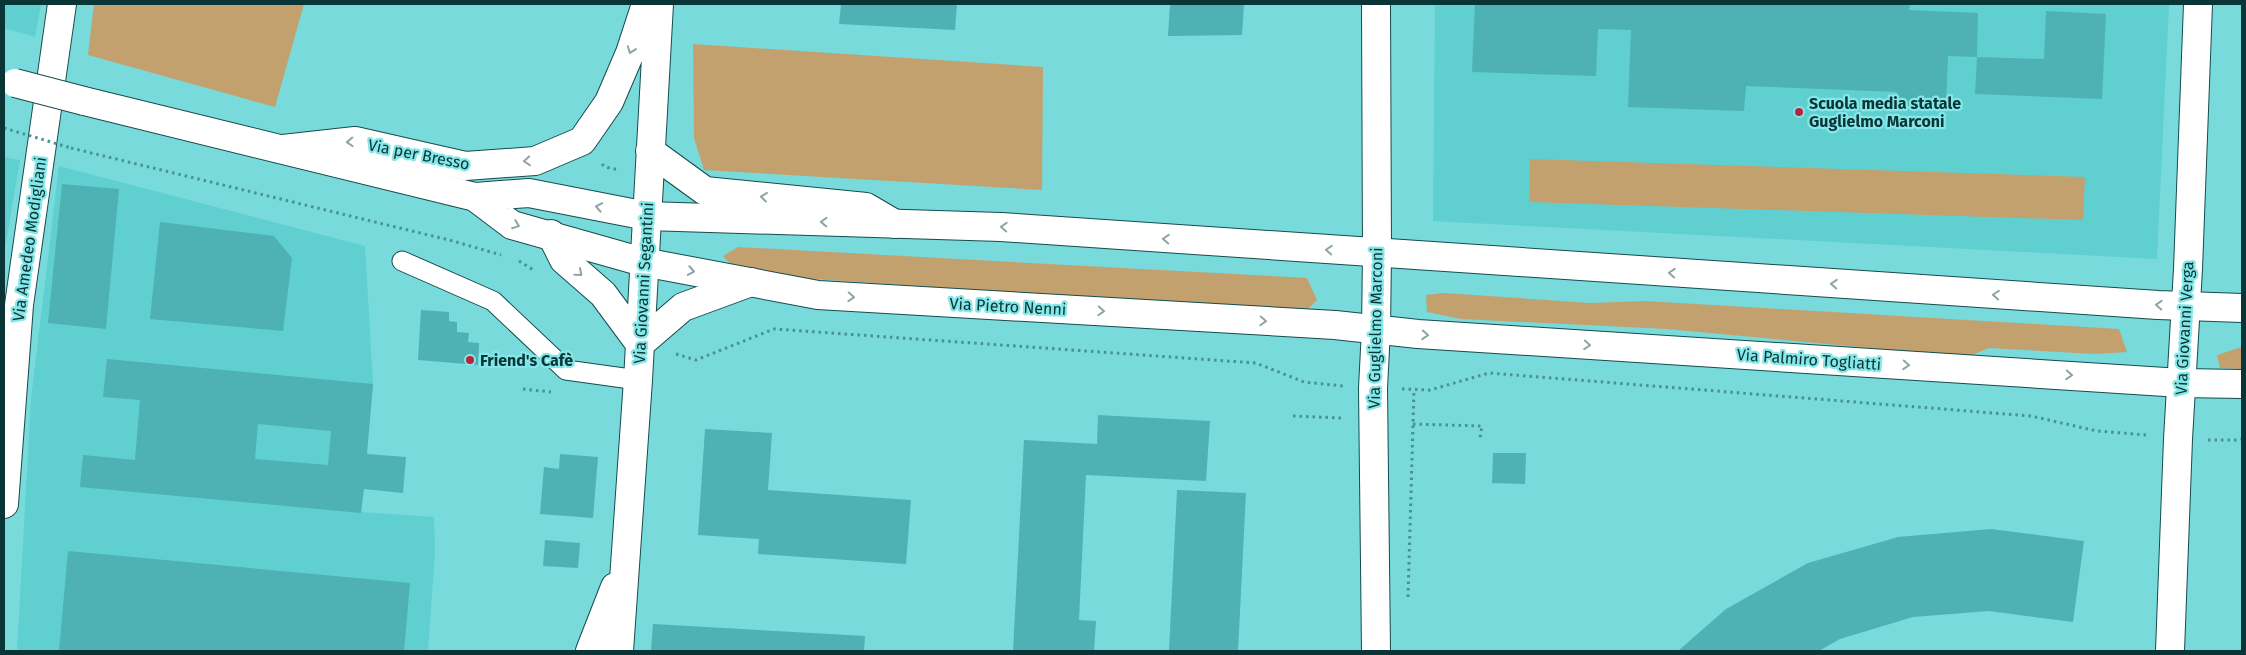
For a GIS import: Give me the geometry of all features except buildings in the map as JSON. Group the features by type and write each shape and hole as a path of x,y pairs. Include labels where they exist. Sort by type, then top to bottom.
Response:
{"street":[{"name":"Via Amedeo Modigliani","path":"4,504 19,305 62,4"},
{"name":"Via per Bresso","path":"281,149 355,141 465,166 536,161 582,141 609,102 630,53 646,4"},
{"name":"Via Giovanni Segantini","path":"619,651 638,380 643,262 659,4"},
{"name":"Via Guglielmo Marconi","path":"1376,4 1377,253 1373,388 1376,651"},
{"name":"Via Giovanni Verga","path":"2170,651 2198,4"},
{"name":"Via per Bresso","path":"10,81 475,198 529,193 647,216"},
{"path":"650,151 705,191 866,207 895,224"},
{"name":"Via per Bresso","path":"475,198 512,225 551,234 643,262"},
{"path":"647,216 1000,227 2185,307 2242,308"},
{"path":"551,234 564,260 603,294 640,344 683,307 751,282"},
{"name":"Via Pietro Nenni","path":"643,262 818,294 1376,330"},
{"name":"Via Palmiro Togliatti","path":"1376,330 2181,383 2242,384"},
{"name":"Via Giovanni Segantini","path":"590,651 624,562"}],"lane":[{"path":"402,261 493,301 566,370 638,380"}],"path":[{"path":"4,128 71,148 454,241 504,256"},
{"path":"512,259 520,261 542,276"},
{"path":"640,344 696,360 774,330 1256,363 1304,382 1373,388 1430,390 1489,373 2030,416 2097,431 2178,439 2242,439"},
{"path":"1342,385 1342,394"},
{"path":"1408,602 1414,390"},
{"path":"1293,416 1341,418 1341,410"},
{"path":"1413,424 1482,426 1480,438"}],"shaded area":[{"path":"4,4 41,4 35,37 4,28"},
{"path":"94,4 304,4 275,107 88,55"},
{"name":"Scuola media statale Guglielmo Marconi","path":"1435,4 2169,4 2157,259 1433,221"},
{"path":"693,44 1043,67 1042,190 704,170 694,138"},
{"path":"4,157 20,160 4,254"},
{"path":"1530,159 2085,177 2083,220 1529,202"},
{"path":"59,166 365,246 373,384 361,512 434,517 435,552 428,651 17,651 31,399"},
{"path":"738,247 1307,278 1317,300 1305,312 785,277 735,269 723,256"},
{"path":"1444,293 1590,303 1645,301 2119,329 2127,352 2095,354 1989,348 1967,357 1666,329 1461,319 1427,312 1426,295"},
{"path":"2242,347 2242,369 2220,368 2217,355"}],"place":[{"name":"Scuola media statale Guglielmo Marconi","path":"1799,112"},
{"name":"Friend's Cafè","path":"470,360"}]}
